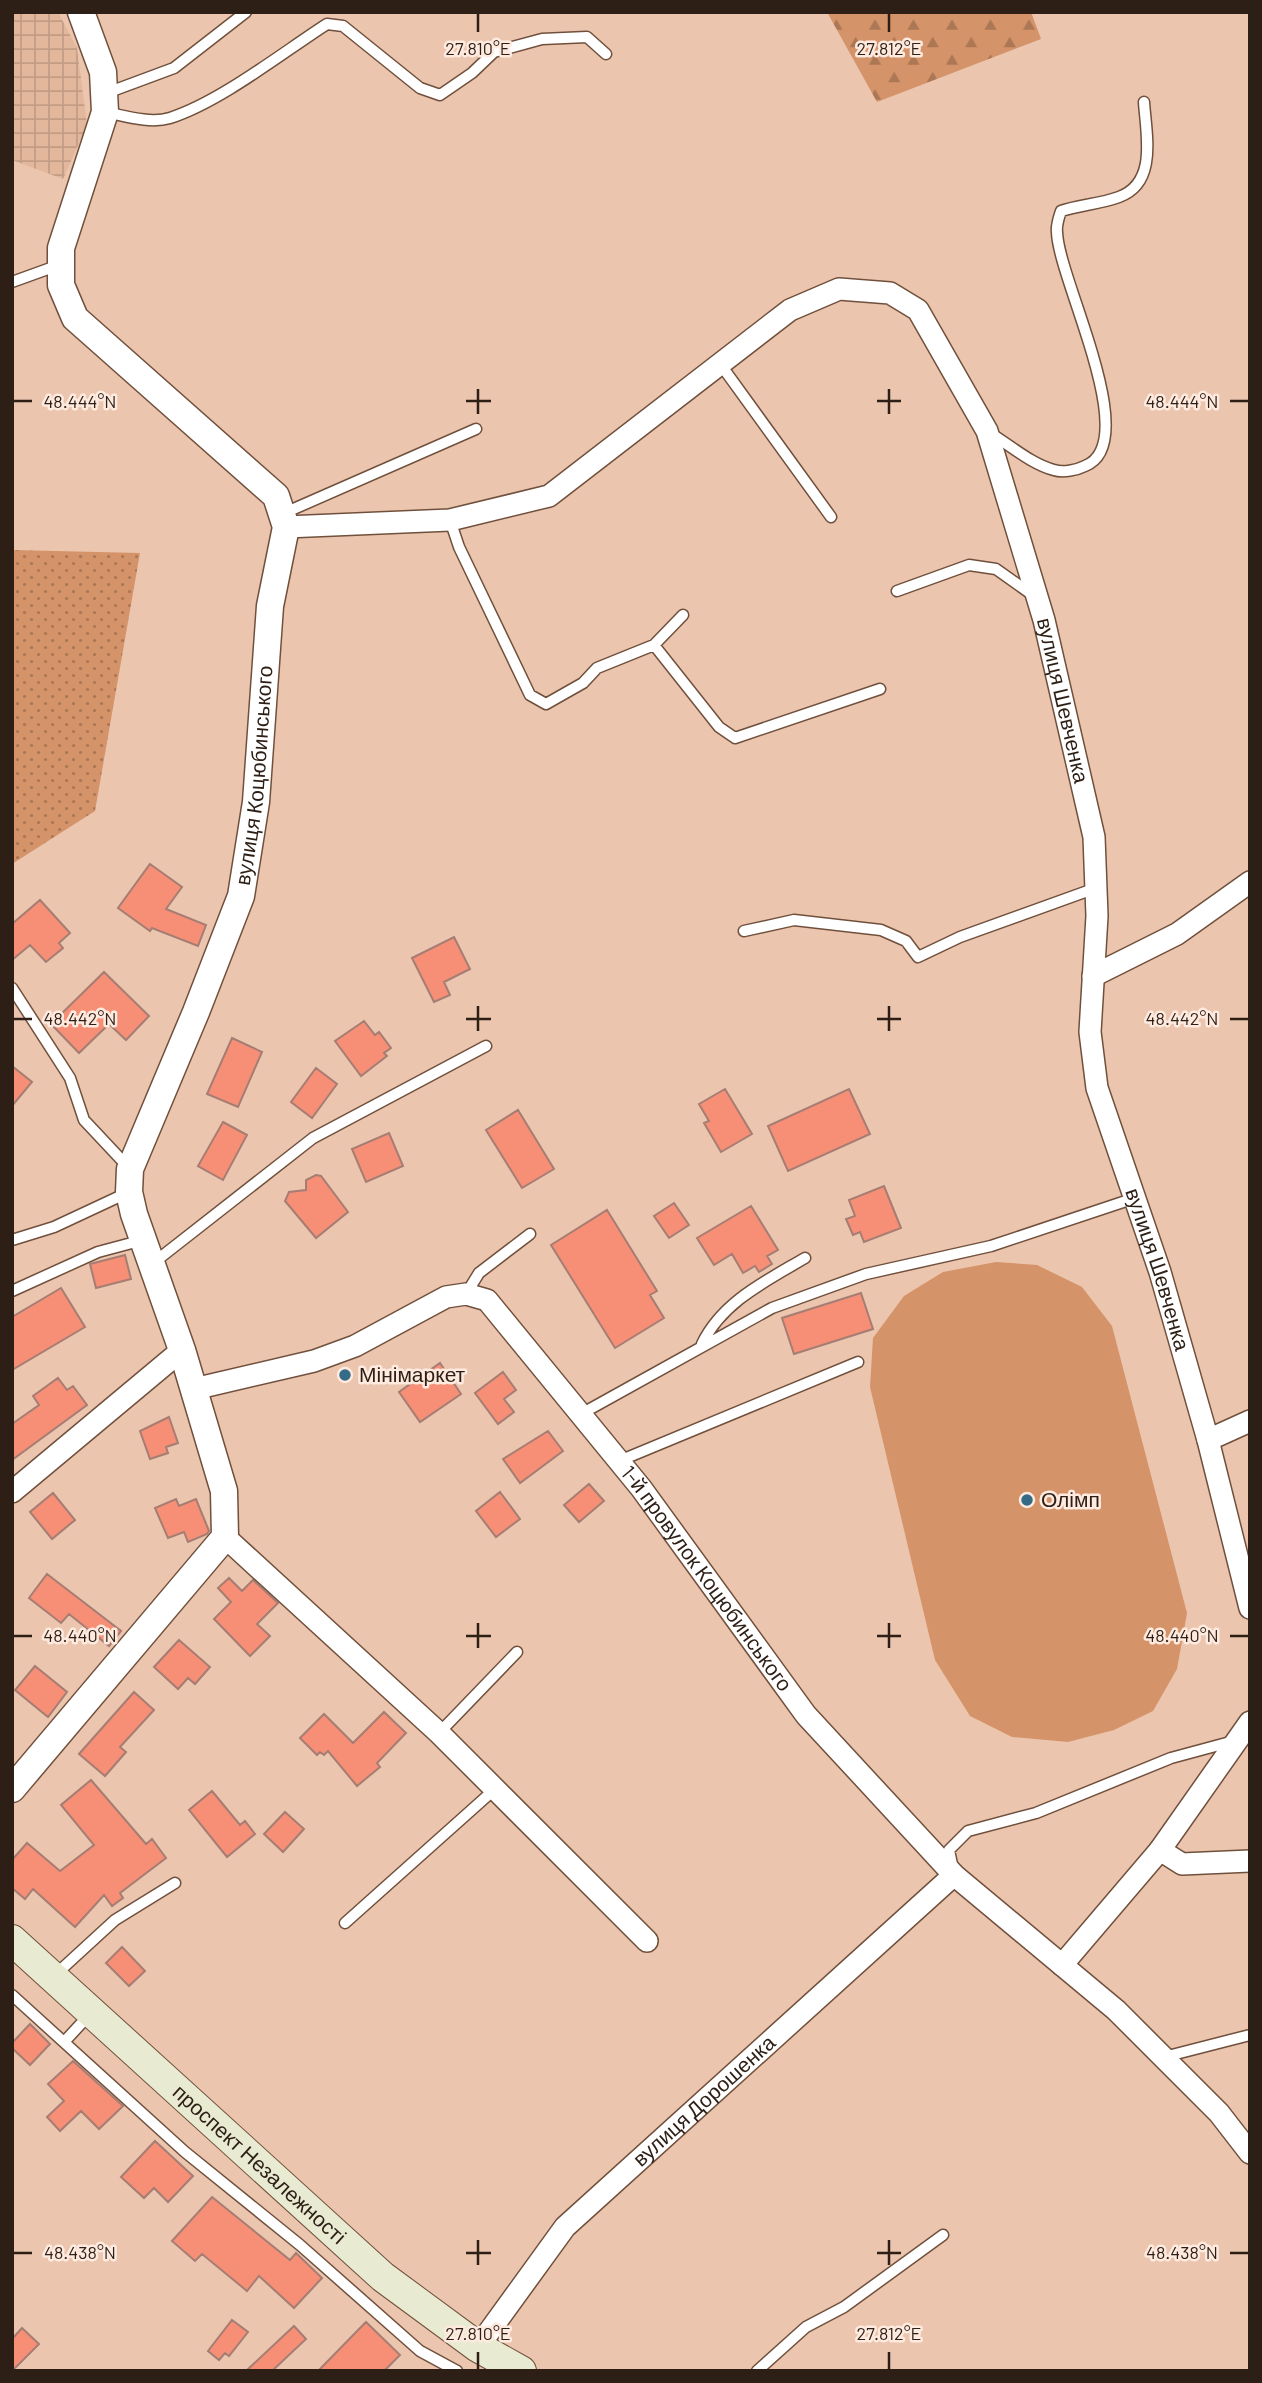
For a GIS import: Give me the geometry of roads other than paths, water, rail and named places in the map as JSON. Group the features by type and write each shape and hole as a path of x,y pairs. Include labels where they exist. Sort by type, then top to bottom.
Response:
{"main road":[{"name":"проспект Незалежності","path":"12,1940 92,2012 386,2299 497,2361"}],"street":[{"path":"81,12 103,72 105,103 61,247 61,285 75,318 276,496 284,521 450,520 549,496 721,365"},
{"name":"вулиця Шевченка","path":"721,365 790,310 839,289 890,293 918,310 987,431 1037,599 1094,837 1096,888 1090,1032 1097,1088 1132,1199 1160,1272 1208,1440 1250,1608"},
{"name":"вулиця Коцюбинського","path":"129,1180 241,896 256,802 270,606 284,521"},
{"path":"1093,976 1177,934 1250,882"},
{"path":"12,1790 225,1537 224,1492 182,1350 148,1252 129,1180"},
{"path":"194,1389 314,1361 355,1346 446,1297 466,1294"},
{"name":"1-й провулок Коцюбинського","path":"466,1294 487,1300 619,1461 806,1715 954,1875 1116,2010 1219,2113 1250,2154"},
{"path":"12,1492 182,1350"},
{"path":"1208,1440 1250,1421"},
{"path":"225,1537 439,1733 648,1941"},
{"path":"1062,1965 1160,1850 1244,1731"},
{"path":"1160,1850 1182,1864 1250,1861"},
{"name":"вулиця Дорошенка","path":"497,2361 565,2227 954,1875"}],"lane":[{"path":"105,103 174,68 246,12"},
{"path":"105,103 141,118 168,118 203,102 327,23 343,26 420,88 440,95 472,73 494,52 541,39 587,37 606,54"},
{"name":"вулиця Шевченка","path":"987,431 1038,463 1056,471 1080,469 1096,462 1105,448 1106,425 1101,386 1056,232 1061,211 1120,197 1138,186 1147,164 1144,102"},
{"path":"12,282 61,265"},
{"path":"721,365 831,517"},
{"path":"284,521 476,429"},
{"path":"450,520 459,547 530,695 546,704 558,699 597,668 654,645 683,615"},
{"path":"897,591 969,565 996,569 1037,599"},
{"path":"654,645 719,727 735,738 752,735 804,712 880,689"},
{"path":"744,931 794,920 881,930 906,941 918,957 960,937 1096,888"},
{"path":"12,988 70,1078 83,1120 129,1180 54,1227 12,1240"},
{"path":"12,1291 98,1252 148,1252 313,1138 486,1046"},
{"path":"581,1414 702,1344 772,1308 866,1274 991,1246 1132,1199"},
{"path":"466,1294 479,1273 530,1234"},
{"path":"702,1344 712,1323 748,1292 805,1258"},
{"path":"619,1461 858,1362"},
{"path":"439,1733 517,1652"},
{"path":"954,1875 949,1850 968,1831 1036,1813 1244,1731"},
{"path":"345,1923 495,1788"},
{"path":"53,1977 115,1920 175,1883"},
{"path":"12,1995 185,2152 300,2245 386,2299 420,2351 457,2371"},
{"path":"64,2042 92,2012"},
{"path":"1164,2057 1250,2035"},
{"path":"757,2371 806,2327 844,2307 943,2235"}],"place":[{"name":"Мінімаркет","path":"345,1375"},
{"name":"Олімп","path":"1027,1500"}]}
